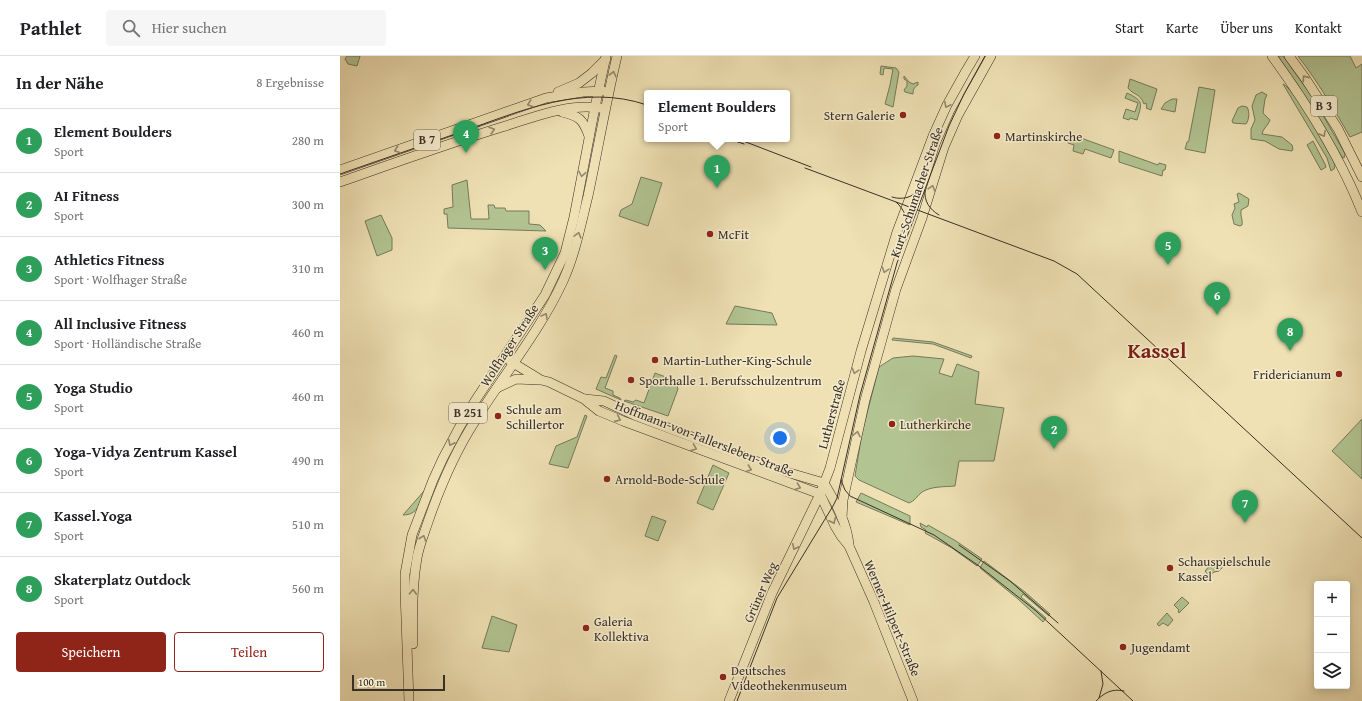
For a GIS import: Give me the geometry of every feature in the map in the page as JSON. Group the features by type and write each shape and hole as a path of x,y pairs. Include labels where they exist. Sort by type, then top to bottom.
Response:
{"main road":[{"name":"Wolfhager Straße","path":"409,701 405,613 405,574 412,535 433,480 458,428 499,363 511,359 544,318 564,280 573,254 583,216 617,56"},
{"name":"Kurt-Schumacher-Straße","path":"865,339 897,232 933,136 947,105 975,56"},
{"name":"Kurt-Schumacher-Straße","path":"844,500 865,400 896,289 926,206 944,147 958,114 991,56"},
{"name":"B 3","path":"1272,56 1318,125 1342,168 1362,212"},
{"name":"B 3","path":"1289,56 1338,129 1362,177"},
{"name":"B 251","path":"594,107 606,57"},
{"name":"B 7","path":"340,170 546,98 579,83 592,73 606,57"},
{"path":"546,98 583,92 609,91"},
{"name":"B 7","path":"340,182 450,144 558,111 585,106 605,108"},
{"name":"Wolfhager Straße","path":"415,701 412,604 417,556 432,511 448,471 474,422 496,389 545,296 565,253 574,217 594,107"},
{"path":"558,111 579,117 583,122 589,136"},
{"path":"1342,168 1354,160"},
{"name":"Lutherstraße","path":"820,494 830,468 846,402 865,339"},
{"name":"Hoffmann-von-Fallersleben-Straße","path":"511,359 545,381 584,399 599,411 623,422 820,494"},
{"path":"496,389 516,379 545,381"},
{"name":"Hoffmann-von-Fallersleben-Straße","path":"584,399 604,401 634,415 776,469 824,483"},
{"name":"Werner-Hilpert-Straße","path":"824,483 842,518 849,546"},
{"name":"Werner-Hilpert-Straße","path":"820,494 838,531 849,546 874,602 913,701"},
{"name":"Grüner Weg","path":"729,701 772,593 820,494"},
{"name":"Werner-Hilpert-Straße","path":"842,518 844,500"}],"green space":[{"path":"347,56 360,56 357,66 348,64 345,59"},
{"path":"1278,56 1283,56 1313,98 1343,150 1345,154 1344,158 1342,157"},
{"path":"1298,56 1350,56 1356,68 1362,64 1362,132 1350,137 1326,96"},
{"path":"881,66 896,68 899,72 893,107 885,104 893,69 884,68 883,75 880,74"},
{"path":"904,76 913,84 918,82 913,94 905,92 904,90 907,86 907,81 904,79"},
{"path":"1130,79 1157,89 1151,110 1146,108 1146,103 1144,104 1141,98 1128,88"},
{"path":"1283,84 1288,88 1302,107 1334,162 1334,169 1331,171 1327,158"},
{"path":"1199,87 1215,90 1205,153 1185,149 1187,142 1189,141"},
{"path":"1262,92 1267,95 1263,113 1270,120 1262,134 1282,137 1292,145 1292,151 1279,149 1265,141 1251,139 1251,129 1255,120 1252,106 1256,95"},
{"path":"1127,93 1136,98 1140,103 1141,106 1137,120 1123,118 1126,109 1135,112 1138,103 1125,98"},
{"path":"1172,99 1177,99 1175,112 1161,109 1165,103"},
{"path":"1242,106 1247,107 1249,111 1246,124 1233,123 1232,121 1238,108"},
{"path":"1070,134 1114,150 1111,158 1085,149 1083,154 1073,151 1074,145 1068,143"},
{"path":"1313,141 1326,167 1321,170 1307,145"},
{"path":"1119,151 1158,165 1159,163 1166,165 1165,170 1163,170 1162,176 1119,162"},
{"path":"641,177 662,183 648,226 619,216 621,210 632,204"},
{"path":"467,180 471,219 489,219 488,205 494,205 495,208 505,208 506,211 529,211 529,224 540,225 546,231 448,228 447,214 444,214 444,209 453,207 452,185"},
{"path":"1239,193 1249,199 1248,206 1241,210 1242,225 1240,226 1234,224 1232,215 1235,208 1234,204 1239,202 1237,194"},
{"path":"381,215 392,238 392,250 377,256 365,221"},
{"path":"735,306 772,313 777,325 726,324"},
{"path":"893,338 933,342 972,356 971,358 933,344 892,340"},
{"path":"615,355 617,356 605,388 613,391 613,395 621,400 596,389 601,377 606,378"},
{"path":"913,356 944,359 939,373 952,377 957,364 979,372 975,404 1004,408 994,461 959,461 955,486 938,487 926,490 909,503 859,480 855,476 862,433 879,367 893,358"},
{"path":"655,373 672,380 677,385 678,389 668,416 624,401 626,400 633,402 636,400 644,403"},
{"path":"585,415 587,416 568,468 549,464 556,446 577,437"},
{"path":"1362,419 1362,479 1332,451"},
{"path":"713,465 729,473 713,510 697,503"},
{"path":"424,491 418,508 412,513 403,515"},
{"path":"861,493 910,516 910,525 856,502"},
{"path":"652,516 666,521 658,541 645,536"},
{"path":"920,523 927,527 928,525 956,541 982,559 977,566 952,548 925,533 926,530 921,527"},
{"path":"1219,559 1225,565 1219,571 1214,572 1209,576 1205,571 1215,560 1217,561"},
{"path":"984,561 1025,592 1050,614 1049,616 1023,594 1021,597 1046,618 1043,622 980,568"},
{"path":"1182,597 1189,603 1179,613 1179,610 1174,605"},
{"path":"1167,613 1173,620 1168,626 1163,623 1159,626 1157,624"},
{"path":"492,616 517,625 509,652 482,648"}],"tram line":[{"path":"737,701 777,598 837,498 860,395 897,263 949,126 964,94 985,56"},
{"path":"340,174 529,108 552,102 576,98 599,97 623,99 644,104"},
{"path":"738,142 744,144"},
{"path":"746,142 811,167"},
{"path":"805,168 1054,261 1077,274 1362,538"},
{"path":"892,197 906,198 914,194 923,183"},
{"path":"925,190 925,198 928,204 932,210 939,215"},
{"path":"896,202 902,208 905,215 905,231"},
{"path":"841,480 845,490 850,496 934,535 979,566 1036,611 1133,701"},
{"path":"959,545 1010,581 1058,623"},
{"path":"1099,698 1103,684 1101,671"},
{"path":"1096,701 1108,692 1116,690 1124,691"}],"place":[{"name":"Stern Galerie","path":"903,115"},
{"name":"Martinskirche","path":"997,136"},
{"name":"All Inclusive Fitness","path":"466,153"},
{"name":"Element Boulders","path":"717,188"},
{"name":"McFit","path":"710,234"},
{"name":"Yoga Studio","path":"1168,265"},
{"name":"Athletics Fitness","path":"545,270"},
{"name":"Yoga-Vidya Zentrum Kassel","path":"1217,315"},
{"name":"Skaterplatz Outdock","path":"1290,351"},
{"name":"Martin-Luther-King-Schule","path":"655,360"},
{"name":"Fridericianum","path":"1339,374"},
{"name":"Sporthalle 1. Berufsschulzentrum","path":"631,380"},
{"name":"Schule am Schillertor","path":"498,416"},
{"name":"Lutherkirche","path":"892,424"},
{"name":"AI Fitness","path":"1054,449"},
{"name":"Arnold-Bode-Schule","path":"607,479"},
{"name":"Kassel.Yoga","path":"1245,523"},
{"name":"Schauspielschule Kassel","path":"1170,568"},
{"name":"Galeria Kollektiva","path":"586,628"},
{"name":"Jugendamt","path":"1123,647"},
{"name":"Deutsches Videothekenmuseum","path":"723,677"}],"district":[{"name":"Kassel","path":"1157,351"}]}
